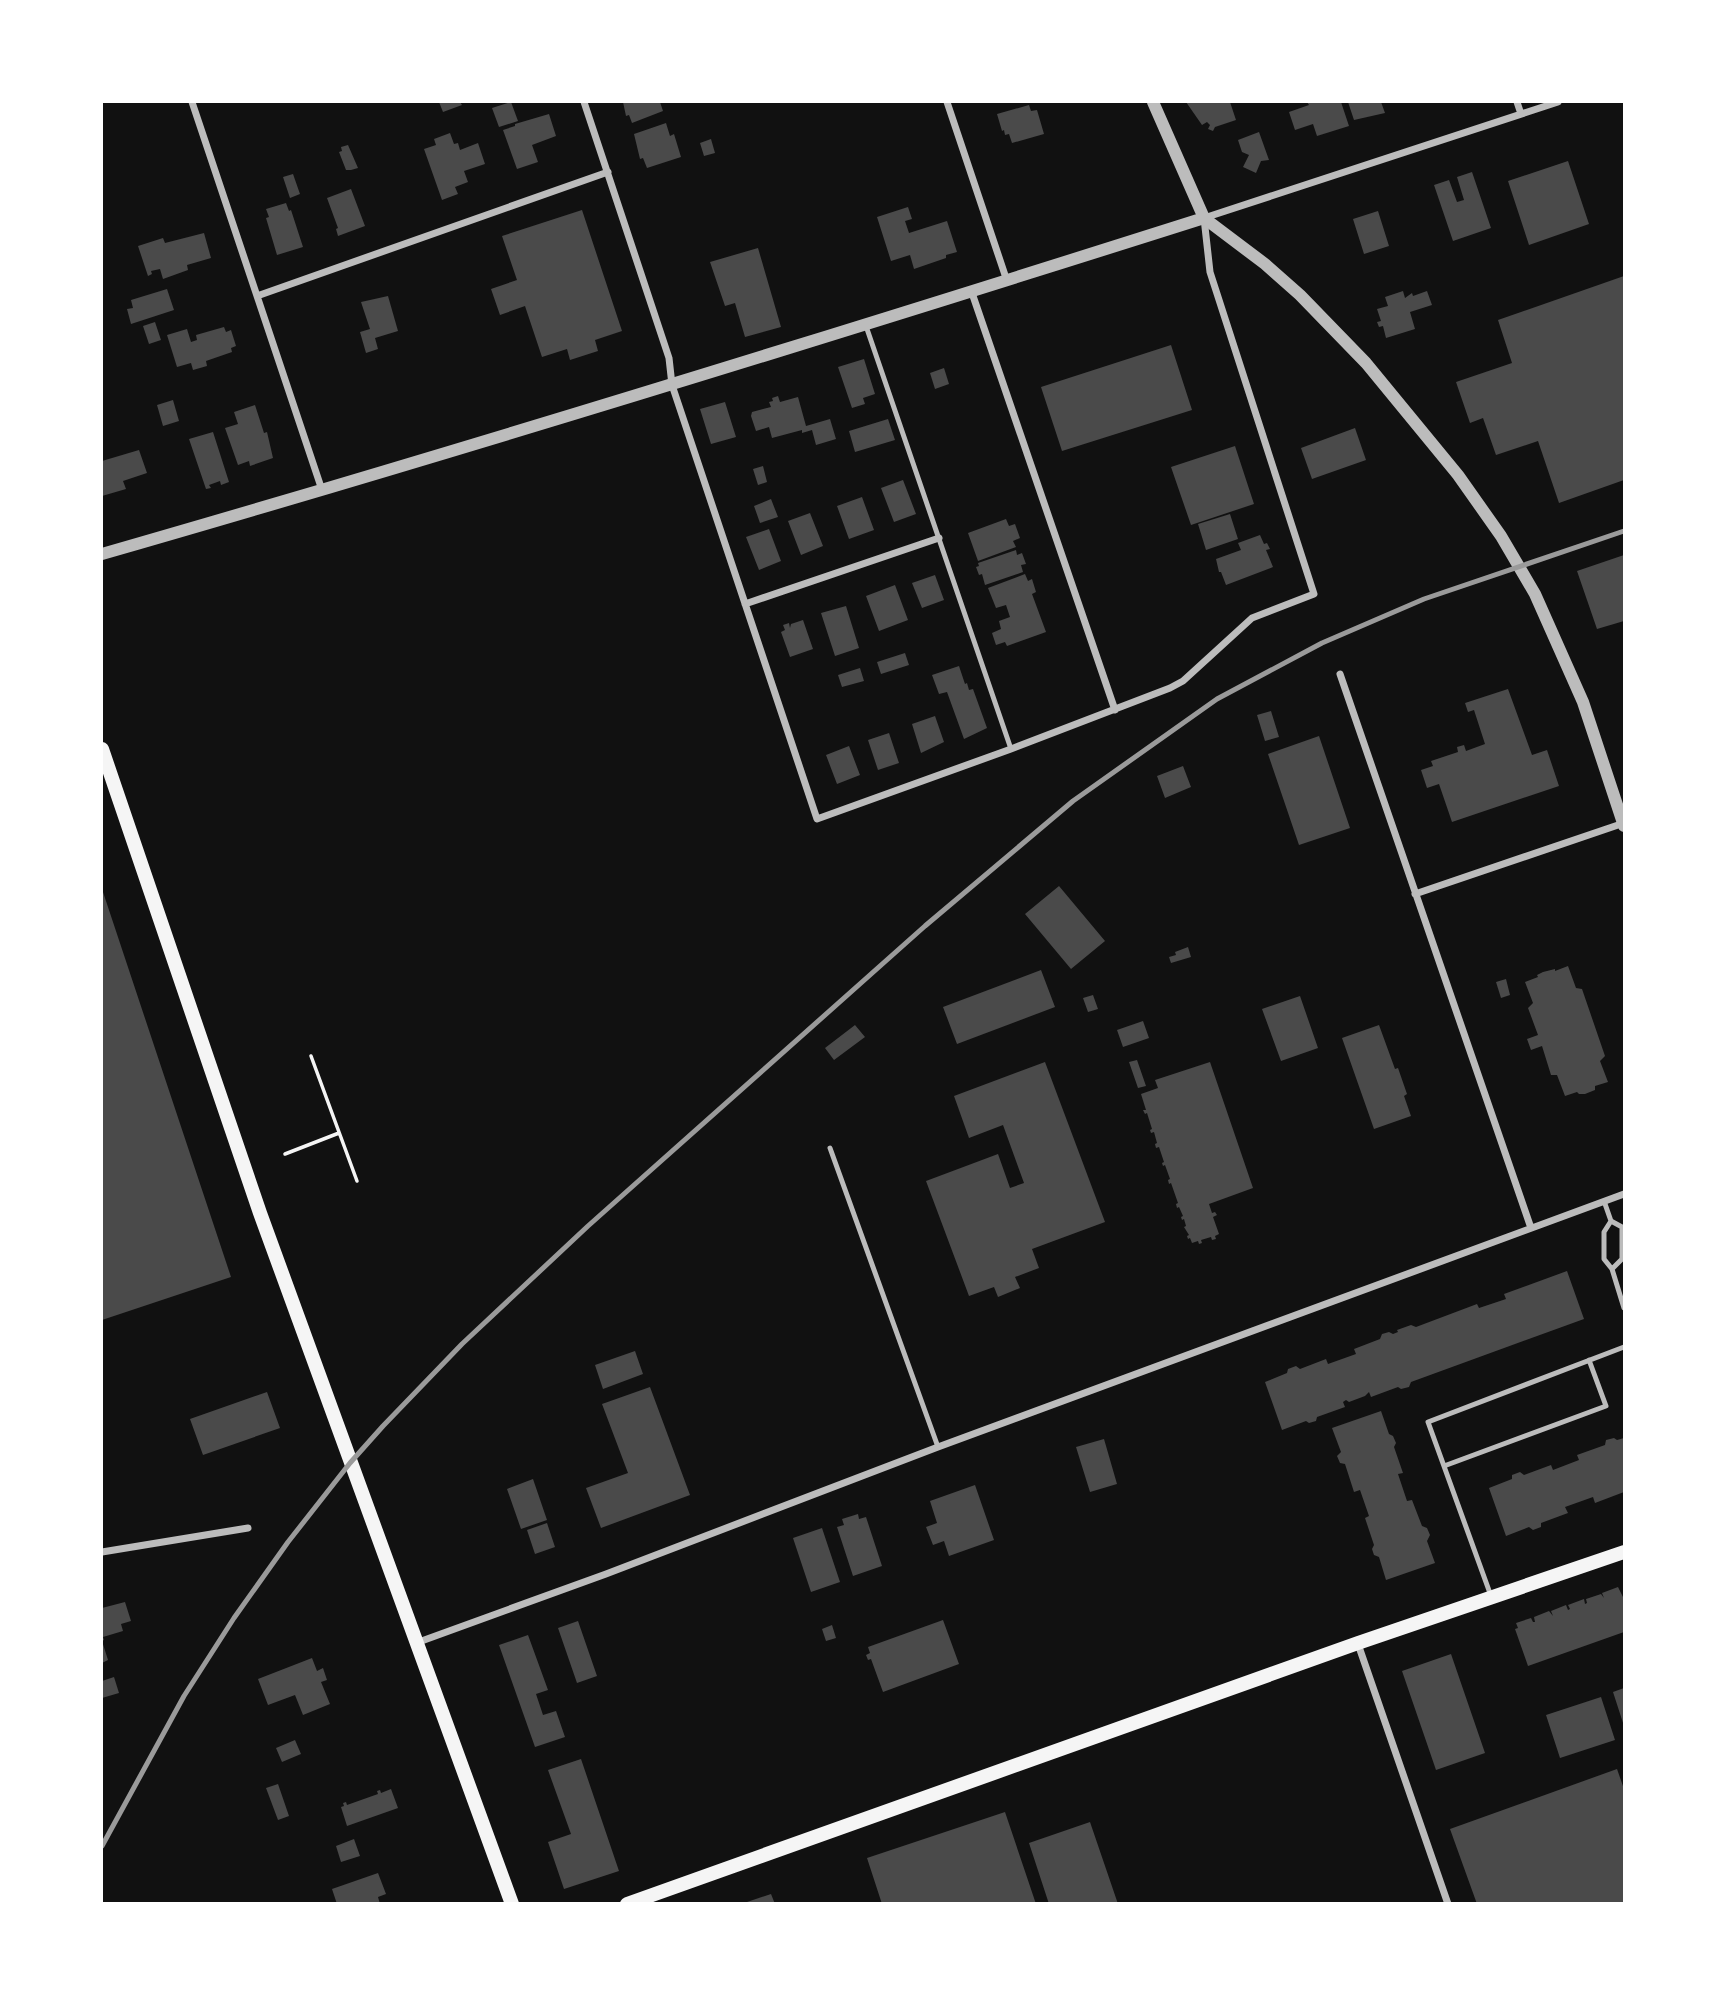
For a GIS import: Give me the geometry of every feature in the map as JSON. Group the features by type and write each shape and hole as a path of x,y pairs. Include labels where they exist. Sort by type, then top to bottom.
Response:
{"main road":[{"path":"102,749 260,1213 512,1903"},
{"path":"627,1903 1358,1643 1625,1552"}],"street":[{"path":"192,102 322,490"},
{"path":"584,102 669,358 672,385 817,818 1115,710 1183,681 1252,618 1314,594 1210,272 1205,218 1153,102"},
{"path":"947,102 1007,281"},
{"path":"1517,102 1521,114"},
{"path":"102,554 866,326 1559,102"},
{"path":"257,296 608,172"},
{"path":"1205,218 1300,295 1366,363 1458,475 1501,536 1535,594 1620,792 1624,825 1415,894"},
{"path":"972,293 1115,710"},
{"path":"745,604 939,538"},
{"path":"1340,674 1531,1228"},
{"path":"416,1643 1625,1194"},
{"path":"102,1552 248,1528"},
{"path":"1358,1643 1448,1903"}],"lane":[{"path":"866,326 1012,748"},
{"path":"830,1148 938,1447"},
{"path":"1604,1201 1611,1221 1622,1227 1622,1259 1612,1269"},
{"path":"1611,1221 1604,1232 1604,1259 1612,1269 1625,1308"},
{"path":"1492,1597 1428,1422 1625,1347"},
{"path":"1444,1466 1606,1406 1589,1360"}],"path":[{"path":"311,1056 357,1181"},
{"path":"285,1154 339,1133"}],"building":[{"path":"439,102 460,102 462,105 443,112"},
{"path":"511,102 518,121 499,127 492,108"},
{"path":"623,102 660,102 663,111 632,123 629,115 626,116"},
{"path":"1186,102 1230,102 1236,120 1215,127 1213,131 1208,129 1210,125 1207,122 1202,125"},
{"path":"1307,102 1341,102 1349,126 1317,136 1313,124 1295,130 1289,112 1309,105"},
{"path":"1348,102 1381,102 1385,113 1354,120"},
{"path":"1029,105 1031,111 1037,110 1044,134 1012,143 1009,134 1005,135 1004,130 1002,131 997,114"},
{"path":"549,114 556,136 532,145 538,162 517,169 503,130"},
{"path":"666,123 670,136 674,134 681,157 647,168 643,158 640,159 634,134"},
{"path":"1259,132 1269,160 1261,161 1256,173 1243,167 1249,155 1242,152 1238,140"},
{"path":"450,133 454,144 458,143 460,150 478,143 485,164 464,171 468,182 455,187 458,194 442,200 424,149 436,145 434,139"},
{"path":"711,139 715,153 704,156 700,143"},
{"path":"348,145 358,168 351,170 346,170 339,152 342,151 341,147"},
{"path":"1568,161 1589,224 1529,245 1508,181"},
{"path":"1472,172 1491,228 1453,241 1434,185 1449,180 1457,202 1464,200 1457,177"},
{"path":"293,174 300,194 290,198 283,177"},
{"path":"351,189 365,226 338,236 338,228 327,198"},
{"path":"286,203 289,211 291,210 303,247 277,255 266,209"},
{"path":"908,207 912,219 905,221 909,233 947,221 957,252 914,269 910,255 891,261 877,217"},
{"path":"582,210 622,331 595,340 598,351 570,360 567,349 542,357 525,306 500,315 491,289 517,280 502,236"},
{"path":"1378,211 1389,246 1364,254 1353,219"},
{"path":"204,233 211,258 187,265 188,270 163,279 160,269 151,271 152,274 148,276 138,246 163,238 165,243"},
{"path":"758,248 781,327 745,337 735,303 725,306 710,262"},
{"path":"1624,276 1624,480 1559,503 1538,441 1496,455 1483,418 1470,423 1456,382 1512,363 1498,320"},
{"path":"167,289 174,310 131,324 127,309 133,308 131,300"},
{"path":"1403,291 1405,298 1412,293 1413,296 1427,291 1432,305 1410,312 1415,329 1386,338 1383,326 1379,327 1377,322 1381,321 1377,309 1388,306 1385,297"},
{"path":"388,296 398,331 375,338 378,349 366,353 360,332 370,329 361,302"},
{"path":"155,322 161,340 149,344 143,326"},
{"path":"224,327 226,332 231,330 236,346 231,348 232,352 206,361 207,366 193,370 191,363 177,367 167,335 187,329 191,342 197,340 196,335"},
{"path":"1171,345 1192,410 1062,451 1041,387"},
{"path":"864,359 875,394 863,398 865,404 852,408 838,367"},
{"path":"944,368 949,384 935,389 930,373"},
{"path":"778,396 780,402 798,397 806,426 830,419 836,439 816,445 812,430 772,438 769,427 756,431 752,412 771,407 769,402"},
{"path":"173,400 179,421 163,426 157,405"},
{"path":"725,402 736,437 711,444 700,409"},
{"path":"255,405 264,433 267,432 273,458 250,466 249,461 238,465 225,428 238,424 234,412"},
{"path":"888,419 895,440 855,452 849,431"},
{"path":"1355,428 1366,460 1312,479 1301,448"},
{"path":"213,432 229,482 221,485 220,481 206,489 189,439"},
{"path":"1235,446 1254,504 1191,525 1171,467"},
{"path":"139,450 147,473 123,481 126,489 102,496 102,461"},
{"path":"763,466 767,482 758,485 753,469"},
{"path":"903,480 916,514 894,522 881,488"},
{"path":"862,497 874,530 849,539 837,506"},
{"path":"771,499 778,517 760,523 754,506"},
{"path":"810,513 823,546 801,555 788,521"},
{"path":"1230,514 1238,539 1206,550 1198,524"},
{"path":"1006,519 1009,526 1015,524 1020,538 1013,541 1016,547 978,561 968,533"},
{"path":"769,529 781,561 759,570 746,537"},
{"path":"1260,535 1270,549 1266,550 1273,567 1226,585 1216,559 1241,550 1238,543"},
{"path":"1016,550 1017,555 1022,553 1026,564 1021,565 1023,572 985,585 982,574 979,575 976,567 979,566 978,563"},
{"path":"1624,555 1624,621 1597,629 1577,571"},
{"path":"1025,574 1028,581 1032,579 1036,592 1032,594 1046,632 1007,646 1005,642 996,645 992,633 1001,629 999,621 1010,617 1006,605 996,608 988,588"},
{"path":"935,575 944,600 922,608 912,583"},
{"path":"895,585 908,620 879,631 866,596"},
{"path":"846,606 859,648 835,656 821,613"},
{"path":"803,620 813,649 790,657 781,632 785,630 783,625 789,623 790,628 791,624"},
{"path":"905,653 909,665 881,674 877,662"},
{"path":"959,666 965,684 967,683 969,690 973,689 987,728 964,739 947,692 939,694 932,675"},
{"path":"860,668 864,681 842,687 838,675"},
{"path":"1508,689 1532,755 1547,750 1559,786 1452,822 1439,784 1427,788 1421,770 1433,766 1431,761 1458,752 1457,747 1464,745 1466,751 1485,744 1474,710 1468,712 1465,703"},
{"path":"1271,711 1279,737 1265,741 1257,715"},
{"path":"935,716 944,742 921,753 912,724"},
{"path":"889,733 899,763 878,770 868,740"},
{"path":"1319,736 1350,828 1299,845 1268,754"},
{"path":"849,746 860,775 837,784 826,755"},
{"path":"1183,766 1191,787 1165,798 1157,776"},
{"path":"1059,886 1105,941 1071,969 1025,914"},
{"path":"102,889 231,1277 102,1320"},
{"path":"1188,947 1191,957 1171,963 1169,957"},
{"path":"1568,966 1576,988 1582,989 1605,1056 1600,1061 1608,1082 1595,1086 1595,1090 1585,1094 1577,1092 1565,1096 1557,1075 1551,1075 1542,1046 1531,1050 1527,1039 1538,1035 1528,1008 1533,1003 1525,982 1543,972"},
{"path":"1041,970 1055,1007 957,1044 943,1007"},
{"path":"1506,979 1510,995 1501,998 1496,982"},
{"path":"1093,995 1098,1009 1088,1012 1083,998"},
{"path":"1300,996 1318,1048 1281,1061 1262,1009"},
{"path":"1143,1021 1149,1038 1123,1047 1117,1030"},
{"path":"855,1025 865,1037 834,1060 825,1048"},
{"path":"1379,1025 1395,1069 1398,1068 1411,1116 1374,1129 1342,1038"},
{"path":"1137,1060 1146,1086 1138,1088 1129,1062"},
{"path":"1045,1062 1105,1222 1032,1249 1039,1268 1015,1277 1020,1288 998,1297 994,1287 969,1296 926,1181 998,1154 1010,1188 1024,1183 1003,1125 969,1138 954,1096"},
{"path":"1210,1062 1253,1188 1209,1204 1212,1213 1217,1215 1213,1217 1219,1234 1215,1236 1216,1239 1212,1240 1211,1237 1201,1240 1202,1243 1199,1244 1198,1241 1192,1243 1190,1238 1188,1239 1184,1219 1182,1220 1179,1207 1177,1208 1178,1203 1171,1183 1169,1184 1170,1179 1165,1165 1163,1166 1159,1147 1156,1148 1154,1132 1151,1133 1147,1113 1143,1110 1146,1110 1141,1094 1158,1088 1155,1080"},
{"path":"1567,1271 1584,1319 1411,1382 1409,1387 1398,1387 1371,1397 1369,1392 1349,1402 1346,1400 1343,1402 1345,1407 1317,1417 1316,1421 1306,1421 1282,1430 1265,1382 1287,1373 1288,1369 1296,1366 1300,1369 1326,1359 1328,1364 1356,1354 1354,1349 1380,1339 1382,1334 1393,1334 1411,1325 1416,1327 1477,1304 1479,1308 1506,1299 1504,1294"},
{"path":"635,1351 643,1374 603,1389 595,1365"},
{"path":"650,1387 690,1495 601,1528 586,1488 628,1473 602,1404"},
{"path":"267,1392 280,1428 203,1455 190,1419"},
{"path":"1381,1411 1389,1434 1396,1443 1394,1447 1403,1473 1398,1474 1407,1501 1412,1500 1422,1526 1427,1528 1430,1535 1427,1541 1435,1563 1386,1580 1379,1557 1374,1555 1372,1549 1374,1545 1365,1518 1369,1516 1360,1490 1354,1492 1345,1464 1340,1463 1337,1456 1341,1452 1332,1428"},
{"path":"1624,1438 1624,1492 1595,1503 1593,1497 1565,1507 1568,1513 1541,1523 1541,1527 1533,1530 1529,1527 1506,1536 1489,1488 1512,1479 1512,1475 1520,1472 1524,1475 1551,1465 1553,1470 1579,1460 1577,1455 1605,1445 1606,1440"},
{"path":"1104,1439 1117,1484 1090,1492 1076,1447"},
{"path":"533,1479 547,1520 521,1529 507,1489"},
{"path":"975,1485 994,1540 949,1556 944,1541 933,1545 926,1527 937,1523 930,1501"},
{"path":"858,1514 859,1519 866,1517 882,1566 853,1576 837,1527 844,1525 842,1519"},
{"path":"547,1523 555,1547 535,1554 527,1530"},
{"path":"822,1528 840,1582 811,1592 793,1538"},
{"path":"1618,1587 1624,1599 1624,1632 1528,1666 1515,1629 1518,1628 1516,1623 1531,1618 1535,1622 1534,1617 1549,1611 1553,1616 1551,1611 1566,1605 1568,1610 1568,1605 1584,1599 1585,1604 1586,1599 1601,1594 1604,1598 1602,1593"},
{"path":"125,1602 131,1621 121,1624 123,1631 103,1637 102,1641 102,1608"},
{"path":"943,1620 959,1664 883,1692 871,1659 868,1660 866,1655 870,1653 868,1647"},
{"path":"578,1621 597,1676 577,1683 558,1628"},
{"path":"832,1625 836,1638 826,1641 822,1629"},
{"path":"528,1635 548,1690 536,1694 543,1715 556,1711 565,1737 535,1747 499,1645"},
{"path":"102,1641 108,1660 102,1663"},
{"path":"1451,1654 1485,1753 1436,1770 1402,1671"},
{"path":"312,1658 317,1671 323,1668 327,1680 321,1682 330,1704 303,1715 295,1695 268,1705 258,1679"},
{"path":"114,1677 119,1693 102,1698 102,1681"},
{"path":"1624,1688 1624,1726 1613,1692"},
{"path":"1601,1697 1615,1740 1560,1758 1546,1715"},
{"path":"295,1740 301,1754 282,1762 276,1748"},
{"path":"581,1759 619,1871 564,1889 548,1842 571,1834 548,1770"},
{"path":"1617,1769 1624,1789 1624,1904 1477,1904 1450,1829"},
{"path":"278,1784 289,1816 278,1820 266,1788"},
{"path":"391,1789 398,1808 347,1826 341,1807 344,1806 343,1803 346,1802 347,1805 378,1794 377,1791 380,1790 381,1793"},
{"path":"1005,1812 1036,1904 882,1904 867,1858"},
{"path":"1090,1822 1118,1904 1049,1904 1029,1843"},
{"path":"354,1839 360,1856 341,1862 336,1846"},
{"path":"378,1873 386,1894 378,1897 380,1904 337,1904 332,1889"},
{"path":"771,1894 775,1904 744,1904 744,1903"}],"railway":[{"path":"102,1846 184,1696 234,1618 288,1542 383,1426 462,1344 588,1226 925,926 1073,801 1217,699 1322,643 1424,599 1624,531"}]}
